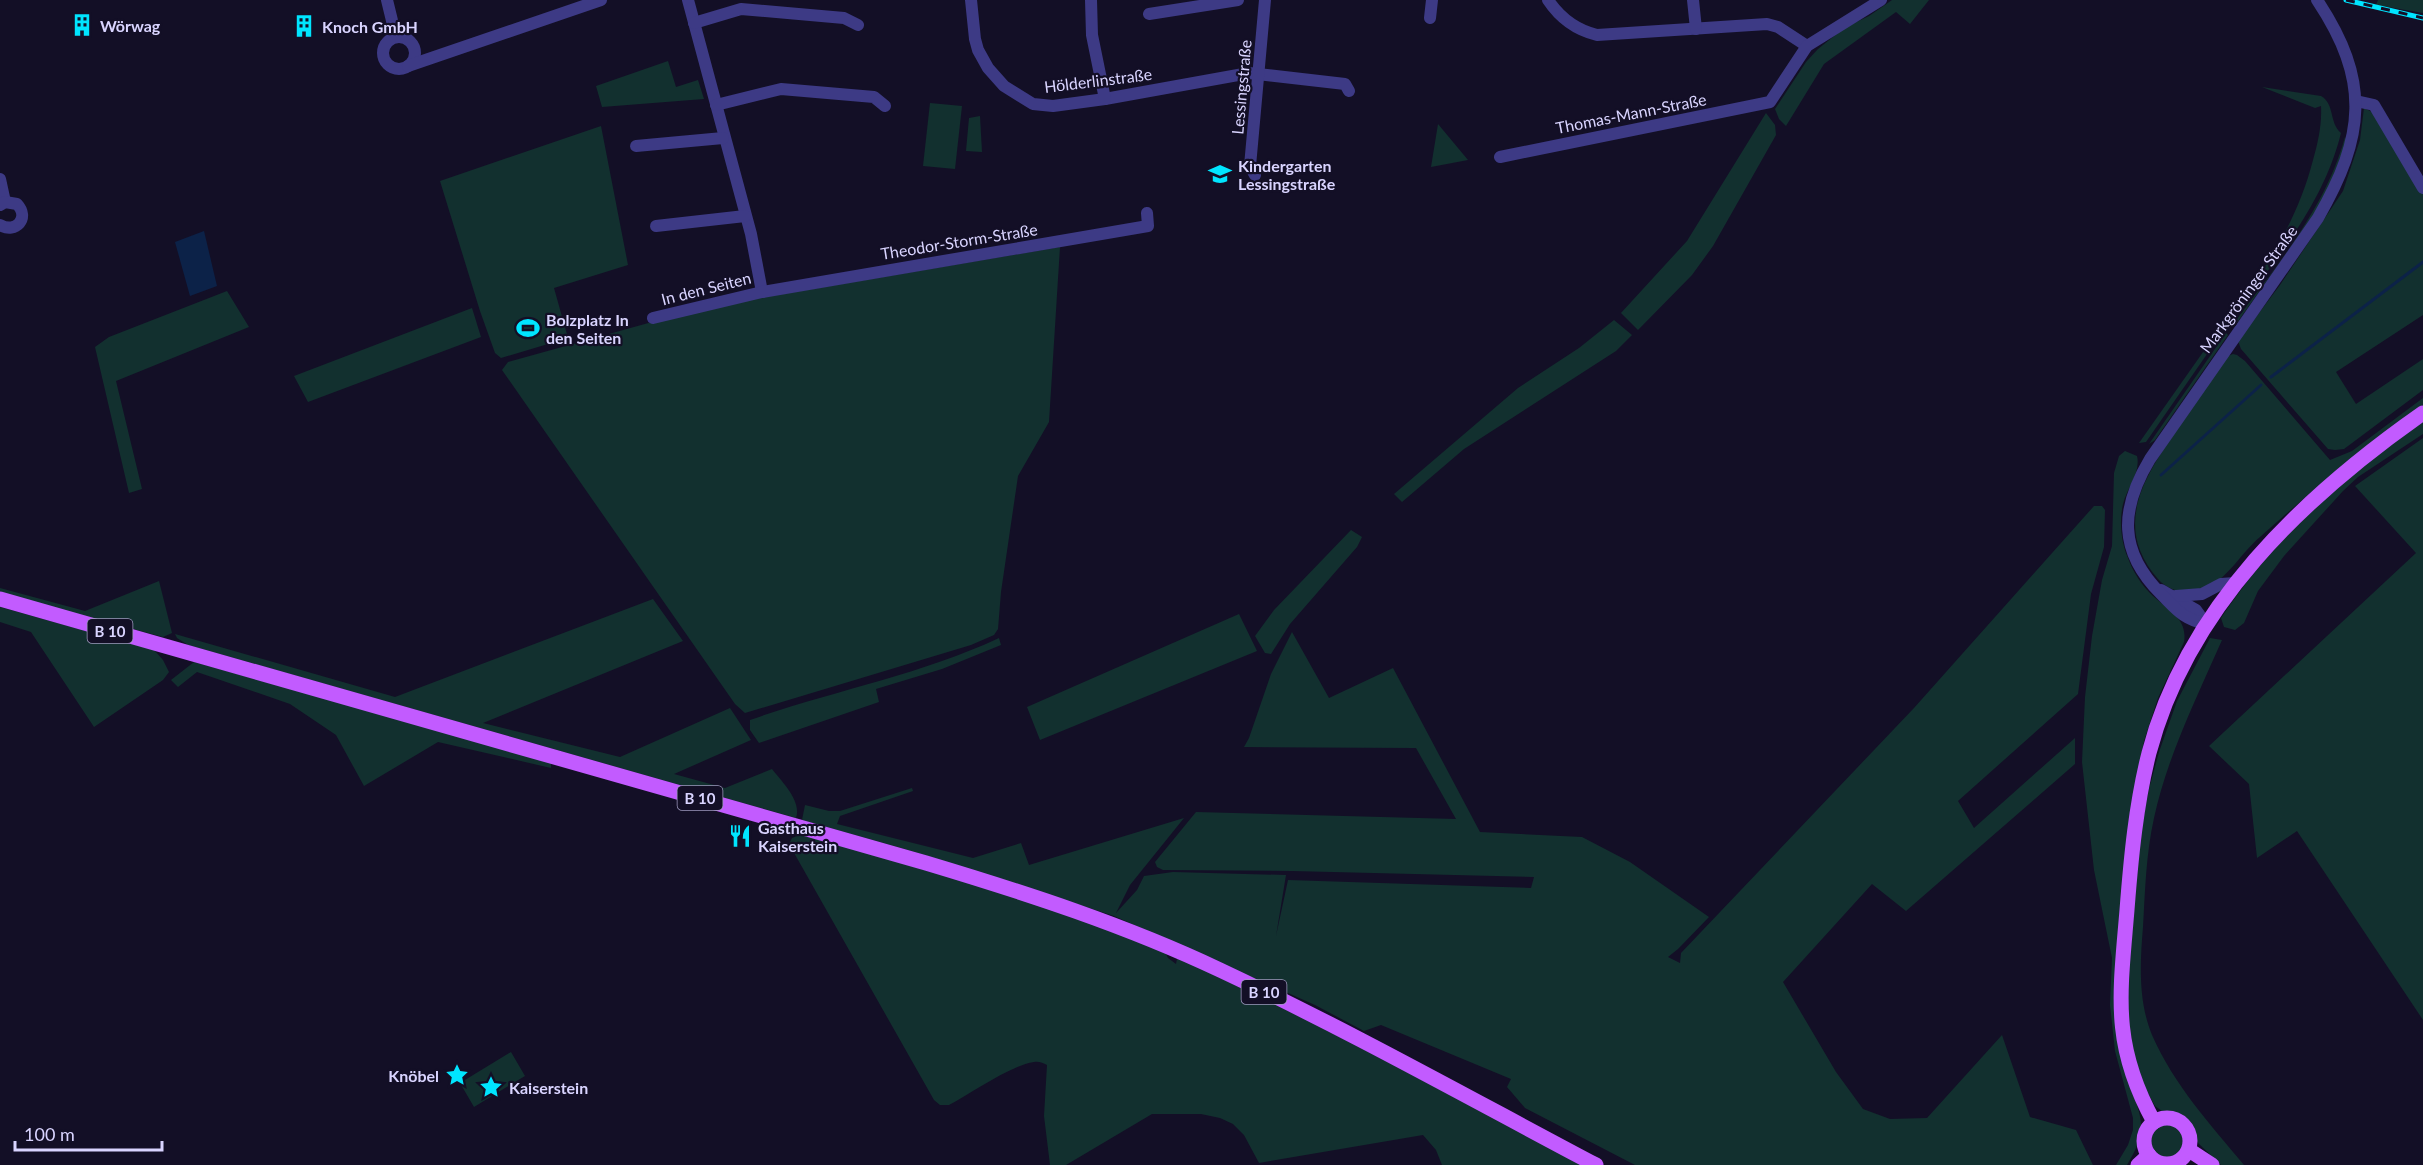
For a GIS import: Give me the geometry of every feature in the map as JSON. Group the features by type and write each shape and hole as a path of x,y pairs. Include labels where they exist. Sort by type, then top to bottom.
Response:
{"main road":[{"path":"2154,1122 2131,1075 2123,1043 2120,986 2135,829 2150,752 2168,701 2206,624 2235,583 2277,536 2325,489 2370,451 2423,413"},
{"name":"B 10","path":"0,599 926,863 1066,907 1220,969 1596,1165"},
{"path":"2171,1118 2182,1123 2190,1138 2188,1150 2178,1161 2167,1164 2144,1160 2146,1131 2154,1122 2171,1118"},
{"path":"2188,1150 2212,1165"}],"street":[{"path":"387,0 396,37"},
{"path":"408,66 413,59 413,46 409,40 396,37 385,45 384,58 393,68 408,66 601,0"},
{"name":"In den Seiten","path":"652,318 762,292 745,216 688,0"},
{"name":"Hölderlinstraße","path":"971,0 978,50 988,68 1004,86 1033,104 1053,106 1106,99 1249,73 1345,84 1349,91"},
{"path":"1091,0 1092,35 1106,99"},
{"path":"1149,14 1238,0"},
{"name":"Lessingstraße","path":"1255,175 1250,166 1265,0"},
{"path":"1430,18 1432,0"},
{"path":"1548,0 1558,14 1575,27 1597,34 1771,24 1807,46 1881,0"},
{"path":"1693,0 1696,29"},
{"name":"Markgröninger Straße","path":"2206,624 2188,620 2152,585 2137,564 2130,543 2128,516 2134,489 2150,459 2318,219 2341,176 2349,154 2355,123 2356,101 2353,77 2341,40 2317,0"},
{"path":"694,23 741,9 844,18 858,25"},
{"name":"Thomas-Mann-Straße","path":"1500,157 1770,102 1807,46"},
{"path":"716,105 781,89 874,98 885,106"},
{"path":"2356,101 2373,105 2423,188"},
{"path":"636,146 723,138"},
{"path":"0,179 2,204 17,204 21,208 22,220 14,228 8,229 0,225"},
{"name":"Theodor-Storm-Straße","path":"762,292 1148,226 1147,213"},
{"path":"656,226 745,216"},
{"path":"2175,596 2202,594 2221,584 2235,583"},
{"path":"2152,585 2196,610 2206,624"}],"green space":[{"path":"1892,0 1929,0 1910,24 1896,12 1824,64 1786,126 1779,119 1775,109 1806,62 1844,28 1869,16"},
{"path":"2378,0 2423,0 2423,13 2376,5"},
{"path":"668,61 676,87 698,80 704,99 602,107 596,86"},
{"path":"2262,87 2321,96 2328,104 2337,129 2341,133 2333,160 2309,210 2278,257 2227,325 2224,324 2265,266 2298,205 2315,153 2321,120 2321,106 2315,108"},
{"path":"930,103 962,106 955,169 923,166"},
{"path":"2364,108 2372,112 2423,193 2423,315 2336,372 2356,404 2423,359 2423,390 2344,449 2335,450 2328,449 2241,349 2238,341 2280,285 2343,191 2360,140"},
{"path":"1766,113 1775,125 1776,135 1713,246 1692,275 1638,330 1621,313 1687,241"},
{"path":"980,116 982,152 966,151 969,118"},
{"path":"1438,124 1468,160 1431,167"},
{"path":"601,126 628,265 554,288 568,338 501,358 495,353 480,311 440,181"},
{"path":"2345,137 2347,141 2323,201 2234,327 2231,327 2281,260 2312,213 2336,164"},
{"path":"1060,247 1049,422 1018,476 1001,592 998,629 994,635 971,645 745,713 735,704 502,370 508,362 652,322 759,298"},
{"path":"227,291 249,327 116,381 142,489 129,493 95,347 109,337"},
{"path":"472,308 481,337 308,402 294,376"},
{"path":"1614,320 1632,335 1616,351 1464,449 1402,502 1394,494 1518,388 1579,348"},
{"path":"2220,328 2223,331 2146,442 2139,443"},
{"path":"2226,333 2228,335 2155,440 2149,444"},
{"path":"2233,354 2245,361 2330,460 2352,451 2423,398 2423,405 2360,452 2300,502 2253,543 2220,579 2198,591 2179,591 2162,583 2144,559 2137,538 2135,519 2139,499 2146,480 2168,442 2228,356"},
{"path":"2423,421 2423,434 2358,477 2284,556 2258,591 2244,623 2235,630 2224,627 2221,618 2233,600 2289,533 2346,479"},
{"path":"2423,438 2423,1020 2297,831 2257,858 2249,784 2209,746 2416,553 2355,486"},
{"path":"2125,451 2137,456 2138,462 2121,517 2121,531 2126,552 2132,568 2142,583 2180,621 2183,627 2184,642 2158,698 2144,741 2130,817 2127,1079 2139,1113 2141,1131 2139,1141 2127,1165 2116,1165 2128,1145 2133,1130 2133,1118 2115,1051 2110,1005 2112,958 2094,870 2082,762 2085,697 2092,636 2102,580 2112,546 2114,473 2119,456"},
{"path":"2094,506 2102,506 2105,510 2104,547 2091,594 2078,694 1958,801 1974,828 2075,738 2075,764 1906,911 1872,884 1783,982 1836,1072 1863,1109 1890,1119 1927,1118 2002,1035 2030,1117 2076,1130 2093,1165 1635,1165 1525,1108 1507,1087 1511,1079 1381,1025 1364,1031 1315,1005 1114,916 915,852 802,820 805,805 829,811 840,811 912,788 913,791 840,816 837,824 973,858 1021,843 1029,865 1184,818 1130,885 1116,913 1137,890 1144,876 1173,872 1286,875 1276,936 1288,880 1531,888 1534,877 1163,870 1157,867 1155,862 1196,812 1456,819 1416,748 1244,747 1271,674 1292,632 1329,698 1393,668 1480,832 1582,837 1630,862 1709,917 1668,957 1680,963 1681,953 1914,708"},
{"path":"1351,530 1362,537 1357,547 1290,624 1271,654 1265,653 1255,636 1274,610"},
{"path":"159,581 172,633 163,637 0,592 0,588 85,611"},
{"path":"653,599 683,641 483,723 620,757 730,708 751,740 674,774 725,788 772,769 794,798 796,818 188,645 175,634 395,697"},
{"path":"0,607 154,650 163,660 169,672 163,680 94,727 31,632 0,622"},
{"path":"1239,614 1257,651 1040,740 1027,707"},
{"path":"999,638 1001,645 942,669 876,689 879,702 759,743 750,730 750,720 907,673"},
{"path":"2210,638 2222,640 2175,750 2154,818 2146,873 2141,982 2147,1022 2171,1071 2244,1165 2221,1165 2198,1143 2193,1128 2182,1116 2162,1111 2155,1106 2138,1075 2128,1029 2128,981 2141,830 2149,789 2177,701"},
{"path":"194,662 551,762 551,768 438,742 364,786 336,735 290,704 197,672 178,687 171,680"},
{"path":"802,834 1034,902 1165,952 1168,958 1176,964 1177,959 1181,959 1313,1023 1584,1165 1442,1165 1436,1150 1423,1135 1259,1163 1244,1135 1233,1124 1220,1118 1201,1114 1152,1114 1066,1165 1050,1165 1044,1116 1047,1065 1036,1062 1013,1069 949,1105 940,1105 934,1100 789,844 792,838"},
{"path":"511,1052 525,1076 474,1107 460,1083"},
{"path":"2167,1124 2179,1129 2184,1141 2179,1153 2167,1158 2155,1153 2150,1141 2155,1129"}],"water":[{"path":"204,231 217,286 190,296 175,242"}],"waterway":[{"path":"2271,377 2423,262"},
{"path":"2161,475 2261,385"}],"railway":[{"path":"2346,0 2423,18"}],"place":[{"name":"Wörwag","path":"82,25"},
{"name":"Knoch GmbH","path":"304,26"},
{"name":"Kindergarten Lessingstraße","path":"1220,174"},
{"name":"Bolzplatz In den Seiten","path":"528,328"},
{"name":"Gasthaus Kaiserstein","path":"740,836"},
{"name":"Knöbel","path":"457,1075"},
{"name":"Kaiserstein","path":"491,1087"}]}
